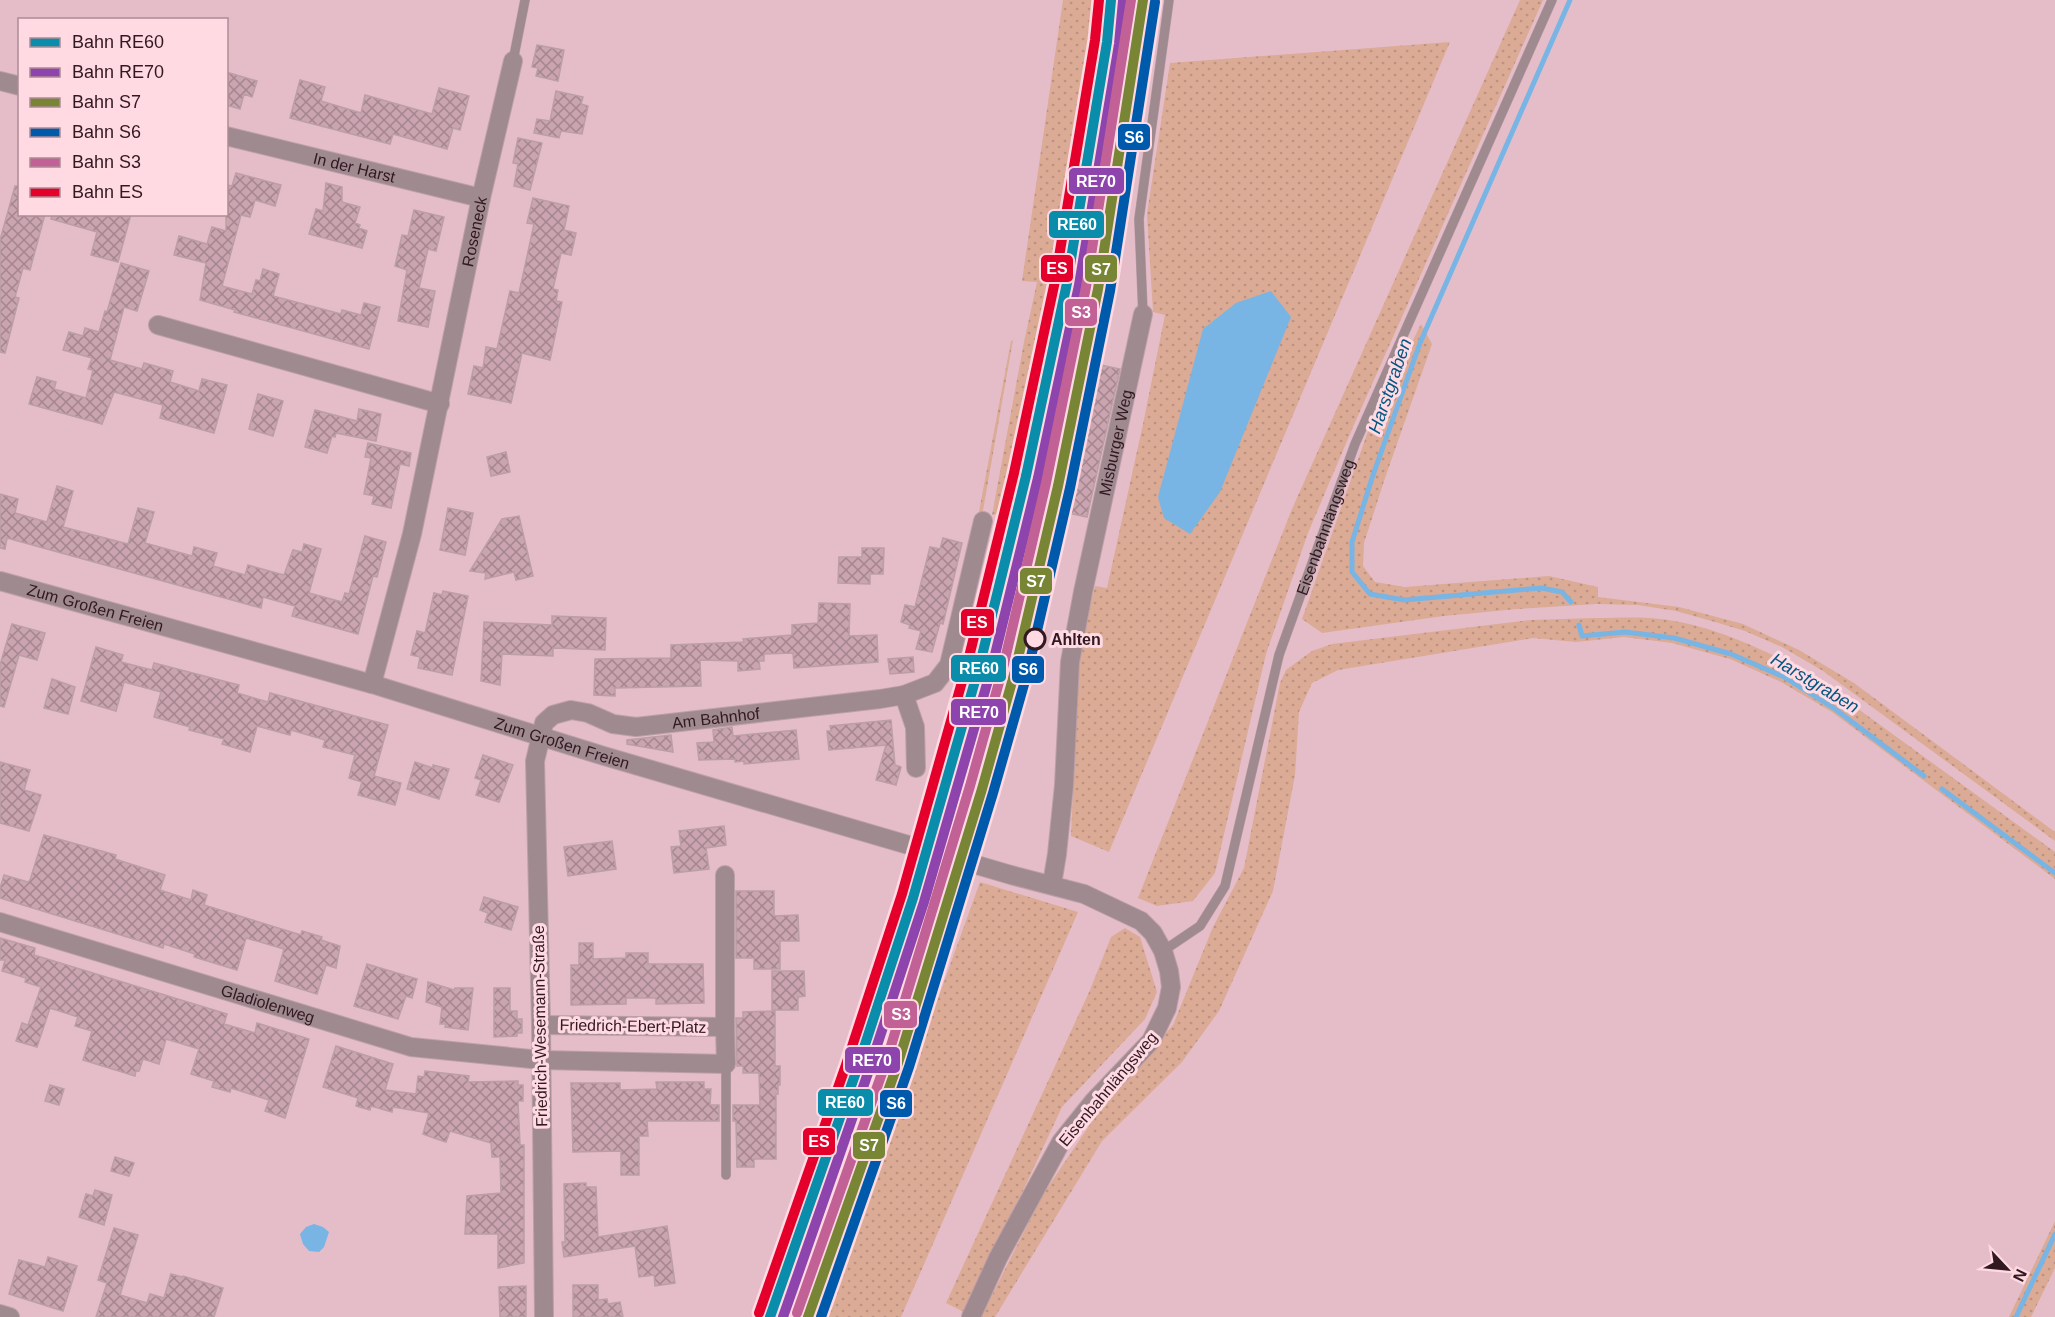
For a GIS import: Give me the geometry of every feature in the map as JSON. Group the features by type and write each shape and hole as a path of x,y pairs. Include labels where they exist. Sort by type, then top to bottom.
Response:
{"street":[{"name":"Roseneck","path":"372,684 412,534 481,198 513,61"},
{"path":"0,81 18,86"},
{"name":"In der Harst","path":"228,136 481,198"},
{"name":"Misburger Weg","path":"1052,884 1058,854 1064,785 1070,662 1143,314"},
{"path":"158,325 440,404"},
{"name":"Am Bahnhof","path":"541,735 544,723 553,715 571,710 588,713 613,724 636,727 904,695 935,683 949,666 983,521"},
{"name":"Zum Großen Freien","path":"0,581 372,684 604,756 919,848 1052,884 1084,894 1121,911"},
{"path":"904,695 915,727 916,768"},
{"name":"Friedrich-Wesemann-Straße","path":"541,735 536,761 544,1317"},
{"name":"Friedrich-Ebert-Platz","path":"725,875 726,1064"},
{"name":"Eisenbahnlängsweg","path":"971,1317 998,1258 1061,1142 1094,1102 1151,1041 1167,1008 1171,987 1163,951 1153,933 1141,921 1121,911"},
{"name":"Gladiolenweg","path":"0,922 411,1047 542,1060"},
{"name":"Friedrich-Ebert-Platz","path":"541,1025 725,1027"},
{"path":"542,1060 726,1064"},
{"path":"0,1314 10,1317"}],"lane":[{"path":"513,61 525,0"},
{"name":"Misburger Weg","path":"1143,314 1139,219 1169,0"},
{"name":"Eisenbahnlängsweg","path":"1163,951 1200,926 1225,886 1279,655 1355,444 1552,0"},
{"name":"Friedrich-Ebert-Platz","path":"726,1064 726,1175"}],"shaded area":[{"path":"1063,0 1094,0 1073,212 1003,513 992,515 1037,282 1022,281"},
{"path":"1520,0 1543,0 1308,533 1266,654 1215,873 1193,901 1157,906 1138,898 1292,509"},
{"path":"1450,42 1109,852 1071,836 1078,671 1084,629 1095,586 1107,588 1165,315 1153,312 1147,214 1170,63"},
{"path":"1421,324 1432,344 1364,543 1363,566 1375,582 1405,587 1549,576 1598,587 1598,597 1679,607 1743,624 1799,650 1854,683 2055,832 2055,841 1823,671 1782,647 1745,631 1715,622 1676,611 1638,605 1597,604 1444,616 1322,633 1302,619 1367,434"},
{"path":"1013,340 982,516 978,517 1011,341"},
{"path":"1650,618 1692,625 1753,646 1810,674 2055,852 2055,879 1832,712 1781,682 1730,659 1672,643 1624,637 1576,642 1533,638 1338,670 1312,683 1299,712 1295,775 1273,891 1219,1011 1182,1062 1102,1141 995,1317 981,1317 1042,1196 1105,1102 1173,1025 1213,927 1244,868 1280,683 1286,670 1312,651 1332,644 1531,620"},
{"path":"980,882 1078,912 901,1317 823,1317"},
{"path":"1125,928 1140,937 1157,992 1145,1019 1062,1107 966,1313 946,1303 1090,990 1111,937"},
{"path":"2055,1221 2055,1268 2031,1317 2009,1317"}],"water":[{"path":"1271,291 1291,317 1220,492 1190,534 1164,518 1158,497 1203,329 1236,303"},
{"path":"314,1224 329,1232 324,1247 319,1252 309,1251 303,1244 300,1234 306,1227"}],"building":[{"path":"537,45 564,50 558,81 536,76 538,68 532,67"},
{"path":"228,73 257,81 252,97 244,94 240,109 228,106"},
{"path":"300,80 325,87 321,101 361,113 365,95 432,114 439,88 469,96 460,130 453,128 447,149 393,134 390,144 290,118"},
{"path":"556,91 583,97 581,104 588,106 582,134 561,131 559,138 534,133 537,119 550,121"},
{"path":"518,138 542,143 530,190 514,186 518,164 513,163"},
{"path":"236,173 281,185 275,206 255,200 250,217 241,215 222,286 252,294 256,280 260,281 263,269 279,274 273,296 341,314 342,310 361,315 364,303 380,307 369,349 234,312 235,310 200,300 206,263 174,255 179,236 207,244 212,227 226,231 228,185 232,186"},
{"path":"326,183 342,187 342,202 360,207 355,223 360,225 359,228 367,231 362,248 309,234 316,209 323,211"},
{"path":"15,186 18,186 18,216 44,216 30,270 23,268 15,297 19,298 5,353 0,352 0,240"},
{"path":"533,198 569,206 564,230 576,233 571,255 561,253 553,289 558,290 556,301 562,302 550,360 522,353 511,403 468,394 474,366 483,368 486,347 497,349 510,291 519,293 534,224 527,223"},
{"path":"414,210 444,217 436,251 428,249 419,288 435,291 428,327 398,321 407,270 395,266 402,235 408,236"},
{"path":"52,216 130,216 118,262 91,255 97,232 51,219"},
{"path":"121,263 149,271 137,311 124,307 110,360 142,369 144,363 173,371 170,382 199,391 202,379 227,385 214,433 160,418 163,405 114,392 102,424 29,404 37,377 56,382 54,389 86,398 93,370 88,369 92,358 63,350 69,332 83,336 85,328 99,332"},
{"path":"1101,365 1120,369 1087,517 1063,512 1069,487 1074,489"},
{"path":"258,394 283,401 273,436 249,429"},
{"path":"359,409 381,414 376,441 336,433 335,437 332,436 327,453 305,447 315,410 357,421"},
{"path":"368,443 411,453 409,466 400,464 391,508 372,504 374,496 364,494 371,458 365,457"},
{"path":"506,452 510,472 491,476 487,457"},
{"path":"57,486 73,491 63,527 128,544 138,508 154,512 145,543 192,556 194,547 217,553 213,566 245,575 248,565 284,575 293,550 302,552 304,544 321,549 309,593 342,602 345,593 349,594 365,536 386,542 377,577 373,576 358,634 292,616 295,606 263,597 261,608 7,538 5,549 0,548 0,494 18,499 15,513 47,522"},
{"path":"448,508 473,513 465,555 440,550"},
{"path":"519,516 533,576 516,580 514,572 485,579 486,573 470,571 502,519"},
{"path":"943,538 962,543 943,624 940,623 932,652 916,649 921,631 909,628 910,625 901,622 905,605 915,607 930,547 940,549"},
{"path":"862,548 884,548 883,574 870,574 870,584 838,583 839,557 862,557"},
{"path":"443,591 468,596 452,675 418,668 420,657 411,655 417,631 425,633 434,593 442,595"},
{"path":"819,603 850,604 849,636 877,635 878,662 794,668 793,653 764,654 764,661 759,661 760,669 738,671 738,661 700,660 701,686 615,688 615,696 594,695 595,659 671,658 671,645 744,642 743,639 792,635 792,625 818,623"},
{"path":"552,616 606,618 605,650 553,648 553,656 502,654 500,685 481,681 484,622 552,625"},
{"path":"12,624 45,633 37,660 19,655 4,707 0,706 0,665"},
{"path":"96,647 123,655 121,662 152,670 154,663 239,685 237,693 268,702 270,693 388,725 374,776 401,783 395,805 358,795 362,782 349,778 355,755 323,747 325,740 291,730 290,735 257,726 250,752 222,744 224,739 189,730 190,727 154,717 161,692 124,682 116,711 81,701"},
{"path":"913,657 914,672 890,674 888,659"},
{"path":"52,679 75,687 68,714 44,708"},
{"path":"891,720 895,765 901,767 896,785 876,780 886,745 829,750 827,731 831,731 830,726"},
{"path":"732,727 733,736 796,730 799,759 744,764 744,761 735,762 735,759 699,760 697,743 714,742 713,730"},
{"path":"671,735 673,752 627,744 627,740"},
{"path":"483,755 513,765 499,802 476,795 481,780 475,778"},
{"path":"0,762 30,770 24,790 41,795 29,831 0,823"},
{"path":"415,762 433,768 433,765 449,769 439,799 407,789"},
{"path":"724,826 726,845 706,848 709,869 674,873 671,847 681,846 679,831"},
{"path":"44,835 116,855 115,859 165,875 160,890 191,900 193,890 207,895 204,905 301,935 302,931 322,937 321,940 340,946 336,968 326,965 317,994 275,981 284,949 246,938 237,970 194,957 195,954 164,944 163,948 0,898 4,875 28,882 30,880"},
{"path":"612,841 616,869 568,876 564,847"},
{"path":"736,891 774,891 774,916 798,915 799,941 780,941 780,969 754,969 754,958 736,958"},
{"path":"484,897 518,907 511,930 485,922 488,913 480,910"},
{"path":"0,938 35,948 34,955 227,1014 224,1024 255,1033 257,1023 309,1039 285,1118 265,1111 269,1100 231,1088 230,1092 212,1087 214,1081 191,1074 199,1049 166,1039 159,1064 143,1059 135,1076 83,1060 92,1031 75,1026 78,1017 50,1008 37,1047 16,1041 22,1023 28,1025 41,987 25,982 26,978 2,971 5,960 0,960"},
{"path":"579,943 593,943 593,959 626,958 626,953 648,953 648,964 703,964 704,1003 656,1004 656,998 626,998 626,1004 571,1005 571,965 579,965"},
{"path":"367,964 417,979 412,998 406,996 398,1019 354,1006"},
{"path":"772,971 804,971 805,996 798,997 798,1010 772,1010"},
{"path":"428,982 454,990 455,988 473,988 468,1030 445,1027 446,1024 440,1024 442,1007 426,1002"},
{"path":"494,988 510,988 510,1011 517,1011 517,1019 522,1019 522,1033 517,1033 517,1036 494,1037"},
{"path":"775,1011 775,1066 780,1066 780,1085 778,1085 778,1094 776,1094 776,1159 754,1159 754,1167 737,1167 736,1121 733,1121 733,1105 760,1105 759,1073 743,1073 743,1066 737,1066 736,1018 743,1018 743,1012"},
{"path":"336,1046 393,1064 385,1090 416,1094 418,1076 424,1077 425,1071 469,1076 468,1082 518,1081 518,1085 523,1085 523,1101 518,1101 520,1145 524,1145 524,1263 498,1268 498,1234 465,1234 467,1196 501,1193 500,1157 492,1157 491,1143 450,1131 446,1142 423,1134 429,1113 393,1107 392,1112 371,1106 370,1110 356,1106 358,1098 323,1087"},
{"path":"656,1082 704,1082 704,1089 711,1089 710,1105 719,1105 719,1121 647,1121 648,1136 639,1136 639,1175 621,1175 621,1151 573,1152 571,1083 620,1083 620,1090 657,1089"},
{"path":"50,1085 64,1089 59,1105 45,1101"},
{"path":"115,1157 134,1163 129,1176 111,1171"},
{"path":"586,1183 586,1187 596,1187 598,1237 667,1226 675,1283 655,1286 654,1275 639,1277 635,1246 564,1257 562,1242 565,1242 564,1184"},
{"path":"95,1190 112,1195 104,1225 79,1217 86,1194 93,1196"},
{"path":"114,1228 138,1235 120,1295 147,1303 150,1294 164,1298 171,1274 183,1276 223,1288 214,1317 96,1317 107,1283 98,1280"},
{"path":"48,1257 77,1266 63,1311 9,1294 19,1260 45,1267"},
{"path":"573,1285 598,1285 598,1300 607,1299 608,1304 620,1302 623,1317 573,1317"},
{"path":"526,1286 526,1317 500,1317 499,1287"}],"waterway":[{"name":"Harstgraben","path":"1570,0 1420,343 1352,542 1352,572 1370,594 1404,600 1541,588 1562,592 1571,602"},
{"name":"Harstgraben","path":"1579,625 1582,636 1625,632 1674,638 1731,654 1784,677 1835,709 1924,776"},
{"name":"Harstgraben","path":"1942,789 2055,873"},
{"name":"Harstgraben","path":"2016,1317 2055,1234"}],"rail line":[{"name":"ES","path":"759,1313 846,1065 902,894 969,657 1014,473 1055,281 1095,40 1099,0"},
{"name":"RE60","path":"770,1317 857,1069 913,898 981,660 1026,476 1067,283 1107,42 1111,0"},
{"name":"S3","path":"797,1313 887,1059 970,786 1003,668 1046,483 1086,287 1131,0"},
{"name":"S7","path":"808,1317 898,1063 982,789 1015,671 1058,486 1098,289 1143,0"},
{"name":"RE70","path":"783,1317 868,1073 924,902 993,663 1038,478 1079,285 1119,44 1123,1"},
{"name":"S6","path":"821,1317 909,1067 1027,674 1070,488 1110,291 1155,2"}],"place":[{"name":"Ahlten","path":"1035,639"}]}
